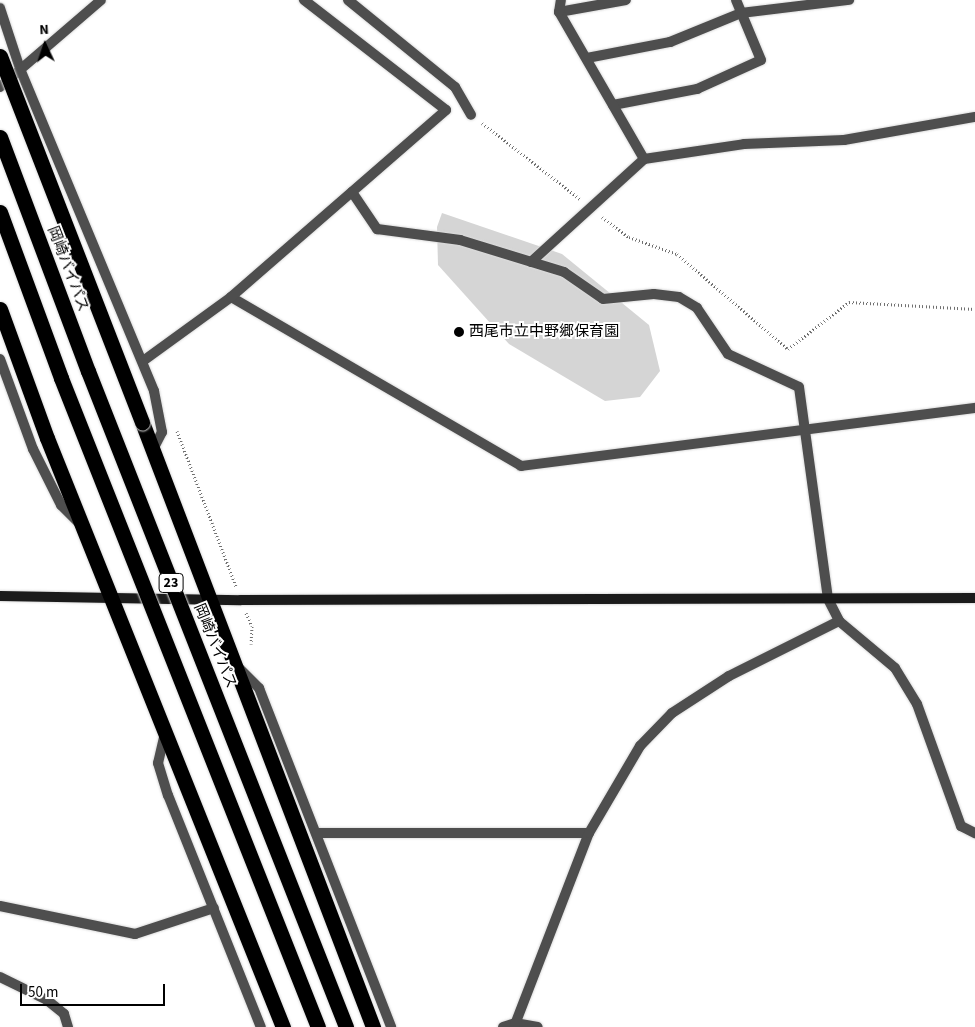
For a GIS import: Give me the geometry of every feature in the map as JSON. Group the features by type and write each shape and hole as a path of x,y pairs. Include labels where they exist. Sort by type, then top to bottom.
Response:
{"highway":[{"name":"23","path":"0,56 142,422 152,454 259,723 373,1027"},
{"name":"岡崎バイパス","path":"0,137 88,371 346,1027"},
{"name":"23","path":"0,212 61,378 318,1027"},
{"path":"0,309 47,438 283,1027"}],"street":[{"path":"0,87 101,0"},
{"path":"143,361 231,297 446,110 304,0"},
{"path":"348,0 455,87 471,115"},
{"path":"561,0 559,12 614,104 644,159"},
{"path":"559,12 626,0"},
{"path":"614,104 696,89 761,60 736,0"},
{"path":"587,58 670,42 741,13 849,0"},
{"path":"0,8 20,69 154,391 162,432 152,454"},
{"path":"531,262 644,159 744,144 844,140 975,117"},
{"path":"352,192 377,229 460,240 564,272 603,299 654,294 679,297 697,308 728,354 799,387 828,599 839,620 895,668 917,704 961,826 975,833"},
{"path":"231,297 521,466 975,408"},
{"path":"0,359 33,449 61,505 83,528"},
{"path":"0,596 210,600 975,598"},
{"path":"515,1025 590,833 640,746 672,713 729,676 839,620"},
{"path":"237,666 259,688 391,1027"},
{"path":"165,733 158,763 262,1027"},
{"path":"317,833 590,833"},
{"path":"0,906 135,934 214,908"},
{"path":"0,977 47,1000 64,1014 68,1027"},
{"path":"503,1027 515,1025 538,1027"}],"path":[{"path":"471,115 629,237 677,254 788,349 849,302 975,309"}],"shaded area":[{"path":"442,213 562,254 649,325 660,371 640,397 605,401 509,344 438,265 437,227"}],"place":[{"name":"西尾市立中野郷保育園","path":"459,332"}]}
